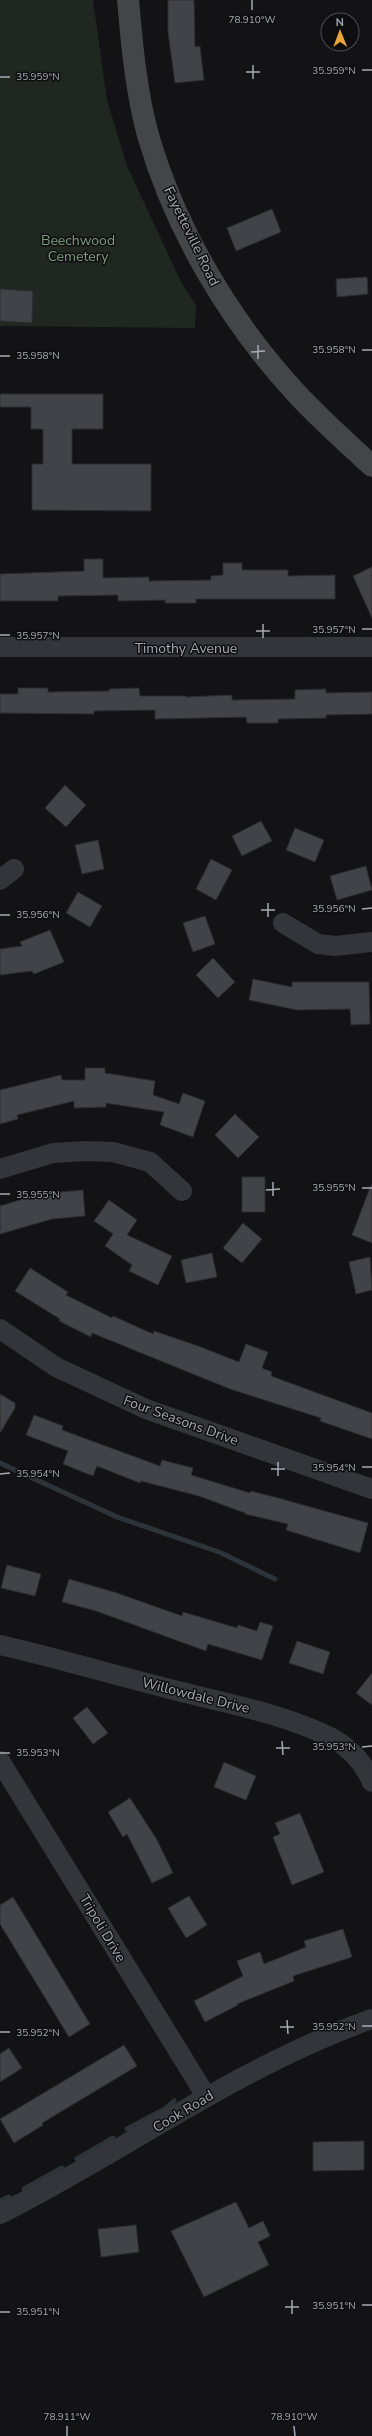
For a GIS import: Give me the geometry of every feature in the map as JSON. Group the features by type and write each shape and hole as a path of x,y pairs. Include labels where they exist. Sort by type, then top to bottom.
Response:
{"main road":[{"name":"Fayetteville Road","path":"128,0 136,73 148,134 170,195 203,265 235,315 286,381 372,466"}],"street":[{"name":"Timothy Avenue","path":"0,647 372,647"},
{"path":"282,923 318,944 335,946 372,942"},
{"path":"0,1169 53,1153 87,1150 113,1152 150,1162 182,1191"},
{"name":"Four Seasons Drive","path":"0,1329 56,1367 146,1409 372,1489"},
{"name":"Willowdale Drive","path":"0,1645 258,1711 309,1728 333,1739 350,1751 359,1760 372,1782"},
{"name":"Tripoli Drive","path":"1,1765 206,2096"},
{"name":"Cook Road","path":"0,2214 73,2175 206,2096 286,2054 372,2019"}],"green space":[{"name":"Beechwood Cemetery","path":"0,0 93,0 107,100 127,166 182,284 196,305 195,328 0,326"}],"building":[{"path":"168,0 194,0 195,47 200,46 204,80 175,83 168,32"},
{"path":"272,209 281,232 236,251 227,228"},
{"path":"367,277 368,294 337,297 336,279"},
{"path":"0,289 33,291 32,323 0,321"},
{"path":"0,394 103,394 103,429 72,429 72,464 151,464 151,511 32,510 32,464 43,464 43,429 31,429 31,407 0,407"},
{"path":"84,559 103,559 103,578 149,577 149,581 211,580 211,576 223,575 223,563 242,563 242,570 288,570 288,576 335,575 335,599 196,599 196,603 165,603 165,600 118,601 118,595 58,596 58,601 0,601 0,574 84,571"},
{"path":"372,567 372,618 353,576"},
{"path":"18,688 48,688 48,692 109,691 109,689 139,688 140,696 186,697 232,695 232,700 295,699 295,690 326,689 326,693 372,692 372,714 326,715 326,718 278,719 278,723 247,723 246,717 155,719 155,710 94,711 94,714 0,713 0,694 18,694"},
{"path":"65,785 86,805 66,827 45,808"},
{"path":"261,821 272,841 242,856 232,836"},
{"path":"295,828 324,840 315,862 286,850"},
{"path":"98,840 104,869 82,874 75,845"},
{"path":"211,859 232,870 216,900 196,889"},
{"path":"366,866 372,890 337,900 330,876"},
{"path":"78,892 102,906 90,927 66,913"},
{"path":"205,916 215,944 193,952 183,923"},
{"path":"50,930 64,962 34,974 32,971 0,975 0,949 22,946 20,942"},
{"path":"213,958 235,982 218,998 196,975"},
{"path":"253,979 292,987 292,982 369,982 370,1024 351,1025 350,1009 297,1010 249,1000"},
{"path":"85,1068 105,1068 105,1073 155,1081 153,1095 179,1104 183,1093 205,1101 193,1137 160,1125 164,1112 106,1103 106,1107 74,1108 74,1101 17,1115 18,1119 0,1124 0,1090 61,1075 62,1080 85,1080"},
{"path":"235,1114 259,1137 238,1158 215,1135"},
{"path":"242,1177 265,1177 265,1212 242,1212"},
{"path":"372,1185 372,1243 352,1235"},
{"path":"83,1190 85,1216 52,1219 0,1234 0,1206 39,1194"},
{"path":"109,1200 137,1220 127,1235 172,1256 158,1285 129,1271 132,1265 105,1246 113,1234 94,1221"},
{"path":"243,1223 262,1239 242,1263 223,1248"},
{"path":"212,1253 217,1277 186,1283 181,1260"},
{"path":"370,1257 372,1290 356,1294 349,1262"},
{"path":"30,1268 68,1292 66,1295 112,1318 113,1316 153,1334 154,1331 239,1362 246,1344 268,1352 262,1368 272,1372 271,1376 372,1413 372,1439 320,1421 321,1418 230,1389 92,1333 91,1337 59,1321 60,1319 15,1291"},
{"path":"0,1394 15,1403 15,1408 0,1433"},
{"path":"34,1415 63,1426 62,1430 160,1466 162,1460 193,1468 191,1475 250,1493 251,1491 368,1523 360,1553 286,1530 288,1524 245,1514 199,1496 141,1481 140,1483 97,1466 93,1476 63,1464 68,1451 26,1435"},
{"path":"7,1565 41,1574 35,1596 1,1588"},
{"path":"69,1579 117,1593 182,1616 183,1612 237,1628 238,1625 257,1631 260,1622 273,1626 262,1660 208,1644 206,1651 96,1611 62,1602"},
{"path":"297,1641 330,1652 323,1674 289,1663"},
{"path":"372,1673 372,1705 356,1693"},
{"path":"87,1707 108,1733 93,1744 73,1718"},
{"path":"224,1762 256,1776 246,1800 214,1787"},
{"path":"130,1798 157,1840 173,1873 152,1883 127,1834 123,1837 108,1812"},
{"path":"300,1813 324,1872 292,1885 273,1837 280,1834 275,1823"},
{"path":"189,1896 207,1925 186,1938 168,1908"},
{"path":"13,1897 90,2024 69,2037 0,1924 0,1905"},
{"path":"343,1929 352,1957 293,1976 294,1981 237,2004 238,2005 205,2022 194,2001 243,1976 237,1961 260,1952 264,1964 306,1947 304,1941"},
{"path":"124,2045 137,2066 42,2123 43,2125 14,2143 0,2119"},
{"path":"9,2048 22,2068 0,2082 0,2054"},
{"path":"364,2141 364,2170 313,2171 313,2142"},
{"path":"236,2202 249,2228 263,2221 270,2236 258,2242 269,2265 204,2297 171,2231"},
{"path":"136,2225 139,2252 101,2257 98,2229"}],"waterway":[{"path":"0,1463 117,1517 219,1552 275,1579"},
{"path":"127,2129 165,2109 174,2101"},
{"path":"77,2159 113,2138"},
{"path":"24,2189 62,2168"},
{"path":"0,2201 9,2197"}]}
